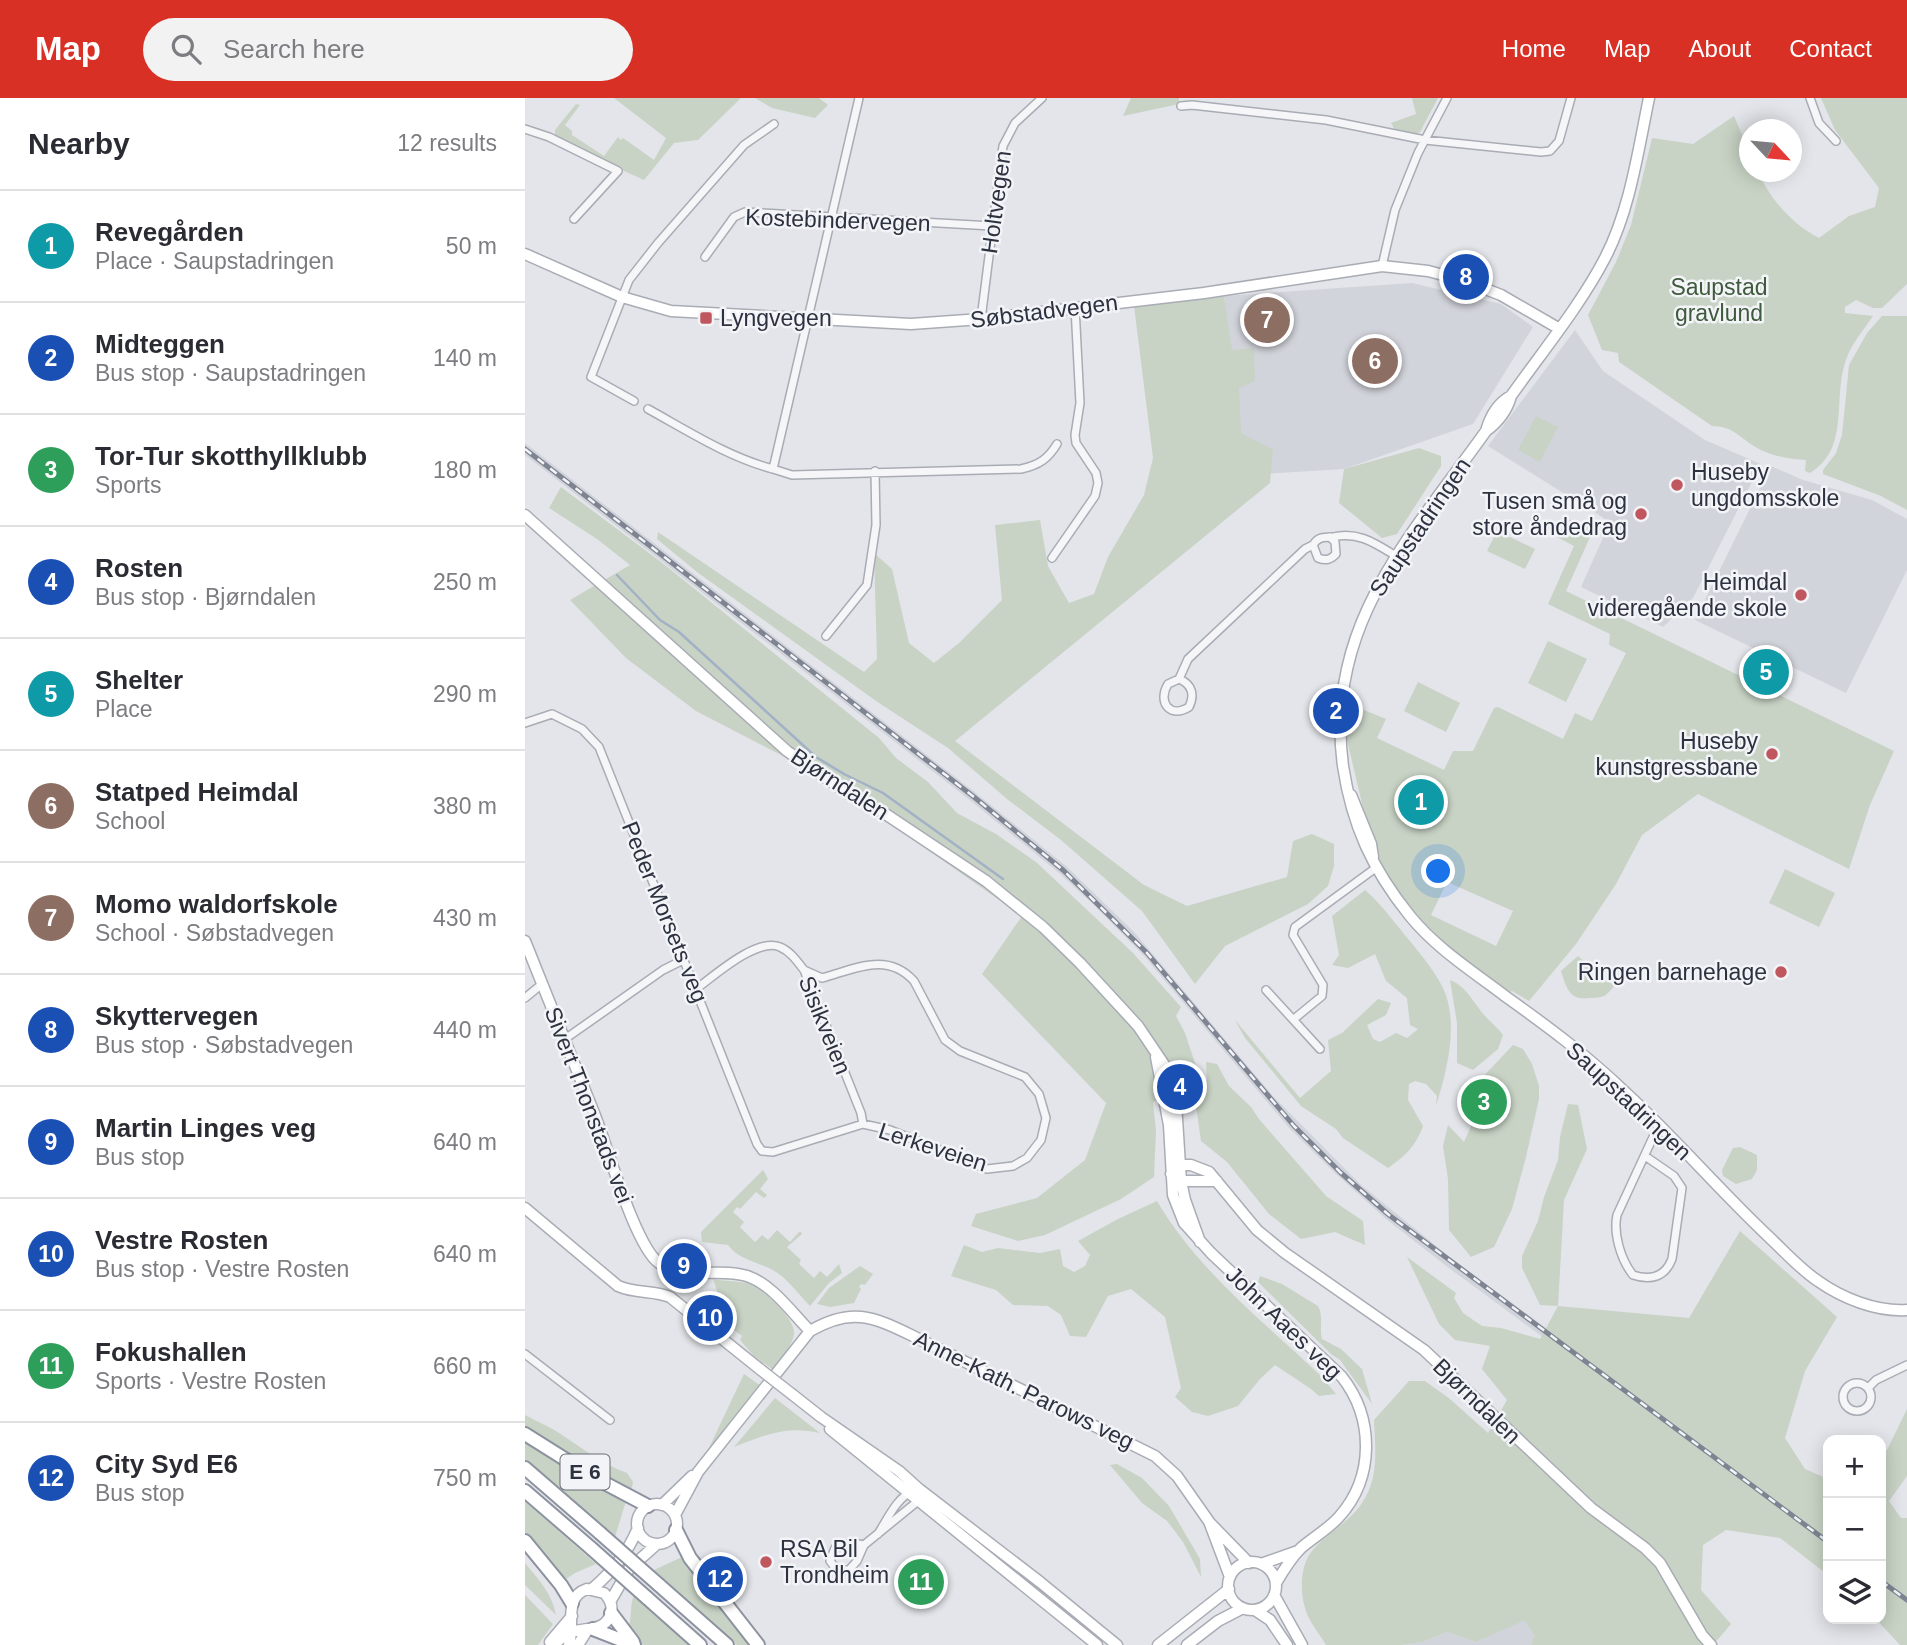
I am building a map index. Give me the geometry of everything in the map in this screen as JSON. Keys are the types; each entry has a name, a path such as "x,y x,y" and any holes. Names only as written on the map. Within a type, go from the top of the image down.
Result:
{"highway":[{"name":"E 6","path":"525,1434 604,1484 655,1506"},
{"name":"E 6","path":"525,1468 727,1645"},
{"name":"E 6","path":"525,1491 700,1645"},
{"path":"676,1530 690,1558 758,1645"},
{"path":"525,1541 561,1585 572,1609"},
{"path":"611,1607 634,1645"},
{"path":"591,1629 634,1645"}],"street":[{"path":"773,469 859,98"},
{"name":"Holtvegen","path":"981,319 1003,146 1015,123 1042,98"},
{"path":"1382,266 1395,210 1447,98"},
{"path":"1181,106 1313,118 1425,141 1550,151 1559,141 1571,98"},
{"name":"Saupstadringen","path":"1649,98 1617,231 1592,282 1511,397 1503,400 1489,421 1486,431 1396,556 1364,612 1347,666 1342,694 1341,738 1350,809 1365,849 1411,916 1441,949 1585,1056 1628,1094 1748,1217 1816,1280 1864,1304 1907,1310"},
{"path":"1810,98 1819,123 1836,141"},
{"path":"634,401 591,377 629,280 744,145 774,124"},
{"path":"525,129 549,137 618,171 574,219"},
{"name":"Kostebindervegen","path":"705,257 739,213 992,226"},
{"name":"Søbstadvegen","path":"525,254 622,297 671,311 911,324 981,319 1204,293 1382,266 1428,271 1462,280 1501,295 1558,328"},
{"path":"1052,558 1095,496 1098,483 1096,473 1076,443 1080,403 1075,307"},
{"path":"648,409 731,454 792,475 1021,469 1049,458 1058,444"},
{"path":"826,636 867,585 876,525 874,471"},
{"name":"Bjørndalen","path":"525,515 787,751 847,793 881,811 955,858 1043,927 1138,1026 1165,1066 1174,1091 1180,1165 1200,1167 1209,1172 1257,1230 1285,1253 1424,1350 1580,1499 1645,1548 1660,1563 1702,1635 1711,1645"},
{"path":"1179,679 1190,686 1193,695 1189,707 1179,711 1164,703 1163,695 1168,684 1179,679 1188,659 1305,549 1323,537 1354,535 1370,540 1396,556"},
{"path":"1313,545 1318,558 1331,559 1337,548 1330,537"},
{"name":"Peder Morsets veg","path":"525,723 552,714 582,729 599,747 757,1144 762,1151 768,1153"},
{"path":"1294,1019 1322,996 1323,985 1293,935 1295,927 1375,863"},
{"name":"Sivert Thonstads vei","path":"525,941 637,1230 650,1255 664,1267 686,1272 744,1274 755,1279 765,1285 810,1331"},
{"name":"Sisikveien","path":"695,989 748,951 769,945 784,949 804,970 863,1124"},
{"path":"565,1039 663,970 683,960"},
{"name":"Lerkeveien","path":"768,1153 863,1124 890,1130 987,1169 1013,1166 1027,1158 1041,1140 1046,1118 1039,1094 1025,1077 960,1051 945,1040 914,981 900,968 878,963 822,978 804,970"},
{"path":"525,998 542,984"},
{"path":"1266,990 1320,1049"},
{"name":"Bjørndalen","path":"1154,1050 1166,1102 1171,1174"},
{"path":"1644,1156 1674,1176 1682,1188 1672,1259 1661,1275 1653,1278 1633,1275 1626,1266 1615,1224 1617,1215 1644,1156 1654,1135 1661,1128"},
{"path":"1180,1165 1171,1174 1181,1181 1217,1181"},
{"name":"John Aaes veg","path":"1180,1165 1185,1200 1201,1242"},
{"name":"John Aaes veg","path":"1171,1174 1177,1209 1188,1229 1342,1377 1356,1398 1364,1420 1366,1462 1356,1493 1332,1525 1299,1550 1261,1564"},
{"path":"525,1208 618,1286 630,1291 670,1297 682,1305 821,1417 899,1471 1116,1644"},
{"name":"Anne-Kath. Parows veg","path":"675,1515 698,1472 810,1331 826,1322 847,1316 864,1316 882,1321 1155,1456 1177,1476 1210,1523 1249,1563"},
{"path":"525,1354 610,1420"},
{"path":"1869,1387 1876,1380 1907,1365"},
{"path":"1859,1383 1869,1387 1872,1395 1868,1406 1860,1411 1850,1409 1844,1404 1843,1394 1848,1385 1859,1383"},
{"path":"821,1417 830,1429 907,1493 1097,1645"},
{"name":"Anne-Kath. Parows veg","path":"655,1506 698,1472"},
{"path":"878,1534 907,1493 919,1489"},
{"path":"864,1545 851,1543 835,1548 830,1561 837,1570 849,1570 857,1561 864,1545 918,1502 919,1489"},
{"path":"655,1506 675,1515 676,1530 669,1540 657,1544 629,1569 603,1625 572,1632 550,1645 572,1609 578,1593 593,1588 607,1576 629,1547 638,1528 639,1516 655,1506"},
{"name":"Anne-Kath. Parows veg","path":"1210,1523 1230,1577"},
{"path":"638,1528 643,1538 657,1544"},
{"name":"John Aaes veg","path":"1276,1583 1299,1550"},
{"path":"1255,1610 1266,1605 1274,1595 1276,1583 1271,1572 1261,1564 1249,1563 1238,1566 1230,1577 1229,1589 1233,1601 1270,1620 1287,1645"},
{"path":"593,1588 604,1593 611,1607"},
{"path":"1158,1645 1229,1589"},
{"path":"1274,1595 1302,1645"},
{"path":"1187,1645 1218,1621 1243,1608"},
{"path":"572,1609 578,1624 591,1629"},
{"path":"569,1645 572,1609"},
{"path":"577,1645 591,1629"}],"shaded area":[{"path":"1412,283 1501,304 1533,327 1473,424 1344,469 1245,475 1224,296"},
{"path":"1575,330 1603,371 1705,440 1761,464 1693,598 1663,627 1581,587 1610,522 1488,446"},
{"path":"525,443 1066,866 1134,932 1273,1096 1360,1184 1451,1258 1823,1532 1823,1544 1386,1219 1290,1129 1144,956 1059,873 971,801 525,455"},
{"name":"Heimdal videregående skole","path":"1771,466 1803,480 1872,500 1907,519 1907,570 1846,693 1695,620"},
{"path":"1525,1619 1534,1636 1531,1645 1401,1645 1423,1642 1447,1632 1476,1642"}],"green space":[{"path":"614,98 741,98 698,140 674,143 644,180 555,135 555,130 576,104 580,105 565,125 572,131 572,135 604,156 618,137 621,140 623,138 654,160 666,138"},
{"path":"755,98 819,98 828,105 815,118 772,108"},
{"path":"1131,98 1179,98 1179,104 1123,116"},
{"path":"1412,98 1438,98 1420,132 1416,134 1395,130 1391,123 1416,114"},
{"name":"Saupstad gravlund","path":"1821,98 1907,98 1907,284 1882,308 1873,308 1856,300 1845,307 1845,313 1873,316 1847,356 1842,377 1838,423 1831,451 1810,473 1805,471 1806,460 1768,453 1731,430 1712,426 1619,362 1618,353 1602,350 1588,315 1616,262 1631,225 1652,138 1693,144 1734,116 1739,128 1739,182 1764,182 1783,210 1800,226 1819,238 1849,216 1875,207 1879,188 1835,130"},
{"path":"1224,296 1232,350 1254,348 1255,381 1239,388 1241,433 1273,449 1270,483 955,741 1144,885 1187,906 1287,877 1293,841 1312,834 1334,844 1334,866 1328,886 1308,904 1225,946 1195,984 1142,911 1061,840 1007,799 948,748 876,701 697,572 657,539 658,532 864,672 877,659 874,553 892,569 909,643 934,663 959,643 1002,600 995,525 1040,520 1048,566 1069,603 1094,594 1108,557 1144,495 1153,458 1134,306"},
{"path":"1882,316 1907,316 1907,510 1881,496 1823,474 1823,470 1836,453 1842,435 1849,365 1867,333"},
{"path":"1536,416 1558,427 1540,462 1518,450"},
{"path":"1419,448 1441,456 1441,466 1397,534 1382,538 1339,503 1344,469"},
{"path":"561,487 665,565 879,738 896,758 928,782 957,813 996,834 1036,862 1133,953 1181,1007 1176,1016 1185,1033 1199,1075 1188,1086 1153,1102 1156,1130 1154,1177 1121,1199 1045,1235 1018,1241 971,1226 976,1214 1037,1198 1085,1160 1106,1103 982,974 1022,916 878,815 783,756 696,711 626,658 570,600 630,565 597,539 549,508"},
{"path":"1567,519 1594,528 1566,591 1894,751 1870,805 1849,869 1698,794 1642,835 1616,884 1576,944 1529,1001 1512,991 1505,995 1413,919 1378,871 1347,740 1347,703 1386,719 1377,738 1444,770 1453,751 1473,751 1494,708 1498,707 1563,739 1575,713 1592,721 1626,653 1609,645 1610,634 1548,604 1574,546 1557,537","holes":["1447,882 1513,911 1496,946 1431,915"]},
{"path":"1497,531 1535,549 1525,569 1487,551"},
{"path":"1548,641 1587,659 1566,702 1528,683"},
{"path":"1418,682 1460,703 1446,732 1404,711"},
{"path":"1785,869 1835,893 1819,927 1769,903"},
{"path":"1365,890 1386,911 1434,972 1442,986 1450,1015 1450,1046 1436,1106 1437,1096 1426,1084 1415,1081 1409,1084 1408,1100 1423,1126 1409,1150 1388,1168 1301,1106 1245,1038 1235,1020 1300,1098 1331,1071 1328,1040 1342,1033 1378,999 1391,1003 1386,1015 1367,1025 1373,1039 1380,1042 1396,1033 1407,1038 1418,1029 1410,1025 1407,998 1386,981 1375,954 1348,968 1332,965 1339,955 1332,916"},
{"path":"1578,956 1590,967 1588,972 1615,985 1607,994 1578,998 1570,993 1561,971"},
{"path":"1450,980 1466,992 1503,1035 1498,1049 1473,1070 1457,1063 1457,1023"},
{"path":"1513,1045 1523,1049 1532,1064 1539,1086 1539,1099 1512,1209 1494,1247 1471,1257 1449,1230 1448,1179 1443,1146 1448,1125 1464,1142 1475,1117 1473,1111 1478,1082"},
{"path":"1206,1062 1217,1064 1229,1086 1251,1107 1326,1196 1363,1221 1365,1245 1335,1232 1301,1239 1269,1214 1227,1162 1201,1141 1195,1099 1207,1080"},
{"path":"1568,1104 1578,1105 1587,1149 1564,1200 1558,1306 1540,1305 1522,1268 1522,1256 1538,1221 1558,1160"},
{"path":"1740,1147 1757,1155 1757,1170 1752,1179 1736,1184 1723,1176 1722,1170 1733,1148"},
{"path":"763,1170 768,1179 760,1189 767,1195 764,1198 756,1192 740,1209 737,1207 733,1212 744,1222 740,1227 755,1242 762,1235 768,1240 777,1230 790,1242 800,1231 802,1234 787,1247 801,1260 799,1264 814,1278 820,1271 827,1277 839,1264 842,1273 829,1283 810,1306 773,1270 739,1255 728,1245 702,1242 701,1232"},
{"path":"1157,1201 1173,1226 1212,1273 1322,1377 1336,1394 1319,1396 1275,1365 1238,1406 1208,1416 1192,1412 1175,1397 1181,1388 1165,1317 1131,1289 1108,1296 1086,1337 1070,1336 1061,1315 1048,1306 1013,1305 996,1290 951,1276 964,1245 982,1252 998,1248 1040,1253 1060,1249 1063,1266 1074,1272 1085,1266 1090,1255 1078,1241"},
{"path":"1740,1231 1837,1317 1805,1371 1785,1438 1805,1469 1823,1477 1823,1571 1780,1538 1726,1530 1703,1545 1701,1590 1731,1624 1713,1645 1531,1645 1534,1636 1525,1620 1476,1642 1447,1632 1423,1642 1401,1645 1326,1645 1311,1623 1305,1608 1302,1594 1303,1571 1312,1551 1354,1513 1365,1498 1375,1460 1374,1420 1409,1381 1425,1381 1488,1433 1507,1400 1482,1369 1490,1346 1455,1340 1439,1324 1407,1257 1456,1293 1454,1298 1463,1313 1482,1326 1501,1328 1540,1339 1558,1306 1689,1318"},
{"path":"860,1266 873,1274 865,1285 861,1284 859,1287 861,1289 854,1303 830,1307 817,1304 829,1288"},
{"path":"1260,1276 1282,1284 1318,1306 1322,1339 1341,1349 1362,1369 1372,1404 1340,1360 1258,1282"},
{"path":"713,1279 752,1285 775,1303 788,1318 794,1332 792,1342 772,1369 754,1356 740,1340 742,1336 729,1326"},
{"path":"744,1374 761,1386 703,1458 707,1452"},
{"path":"775,1398 820,1433 786,1431 734,1447"},
{"path":"1907,1409 1907,1476 1889,1501 1901,1518 1907,1518 1907,1645 1900,1645 1881,1624 1886,1624 1887,1450"},
{"path":"525,1415 556,1431 603,1462 627,1473 633,1482 631,1493 525,1428"},
{"path":"525,1439 626,1501 615,1537 525,1460"},
{"path":"1117,1464 1142,1478 1169,1506 1200,1559 1201,1577 1183,1542 1167,1521 1142,1503 1110,1465"},
{"path":"525,1501 596,1564 563,1581 525,1532"},
{"path":"682,1557 753,1645 737,1645 654,1570"},
{"path":"525,1563 548,1593 556,1615 525,1585"},
{"path":"525,1595 553,1624 538,1645 525,1645"},
{"path":"634,1595 690,1645 643,1645 627,1630"}],"waterway":[{"path":"617,575 660,620 679,632 816,757 883,793 1003,879"}],"railway":[{"path":"525,449 974,797 1063,870 1147,953 1294,1126 1340,1172 1389,1215 1823,1538"},
{"path":"1886,1585 1907,1600"}],"place":[{"name":"Skyttervegen","path":"1466,277"},
{"name":"Lyngvegen","path":"706,318"},
{"name":"Momo waldorfskole","path":"1267,320"},
{"name":"Statped Heimdal","path":"1375,361"},
{"name":"Huseby ungdomsskole","path":"1677,485"},
{"name":"Tusen små og store åndedrag","path":"1641,514"},
{"name":"Heimdal videregående skole","path":"1801,595"},
{"name":"Shelter","path":"1766,672"},
{"name":"Midteggen","path":"1336,711"},
{"name":"Huseby kunstgressbane","path":"1772,754"},
{"name":"Revegården","path":"1421,802"},
{"name":"Ringen barnehage","path":"1781,972"},
{"name":"Rosten","path":"1180,1087"},
{"name":"Tor-Tur skotthyllklubb","path":"1484,1102"},
{"name":"Martin Linges veg","path":"684,1266"},
{"name":"Vestre Rosten","path":"710,1318"},
{"name":"RSA Bil Trondheim","path":"766,1562"},
{"name":"City Syd E6","path":"720,1579"},
{"name":"Fokushallen","path":"921,1582"}]}
